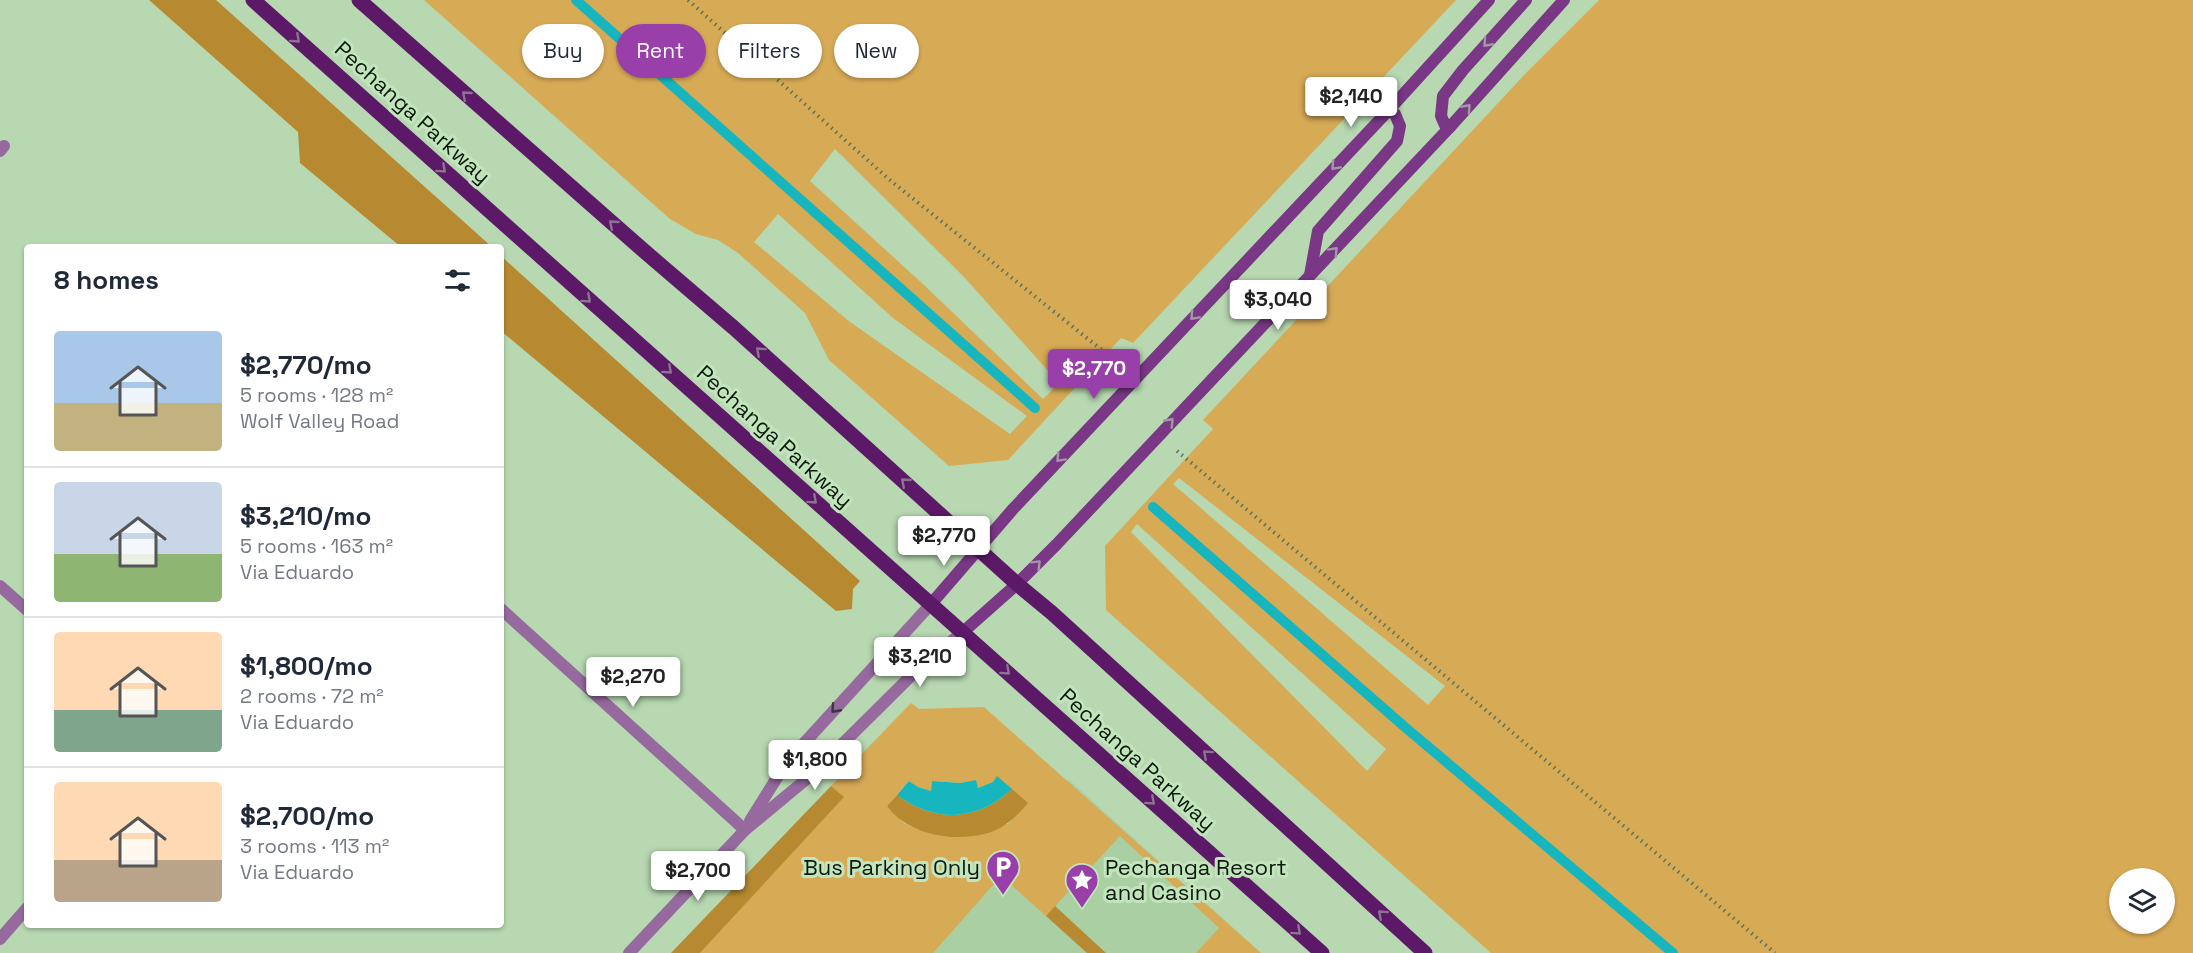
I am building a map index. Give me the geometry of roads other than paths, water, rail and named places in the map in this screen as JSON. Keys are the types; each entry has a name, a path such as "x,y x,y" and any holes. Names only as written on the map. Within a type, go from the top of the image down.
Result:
{"main road":[{"name":"Pechanga Parkway","path":"253,0 1322,953"},
{"path":"359,0 642,250 734,328 979,550 1052,613 1425,953"},
{"path":"931,604 1013,509 1388,111 1489,0"},
{"path":"1450,127 1445,125 1441,116 1443,96 1463,70 1526,0"},
{"path":"963,632 1017,584 1056,545 1450,127 1564,0"},
{"path":"1309,277 1318,231 1397,141 1400,126 1395,114 1388,111"}],"street":[{"path":"0,586 24,607"},
{"path":"744,830 786,764 931,604"},
{"path":"504,612 744,830"},
{"path":"630,953 744,830 809,777 922,665 963,632"},
{"path":"0,939 24,911"}],"water":[{"path":"997,776 1012,789 985,808 970,813 956,815 926,811 897,795 909,781 931,791 932,781 960,783 976,780 978,788 993,782"}],"waterway":[{"path":"576,0 1035,408"},
{"path":"1153,507 1406,728 1673,953"}],"place":[{"name":"Bus Parking Only","path":"1003,896"},
{"name":"Pechanga Resort and Casino","path":"1082,909"}]}
